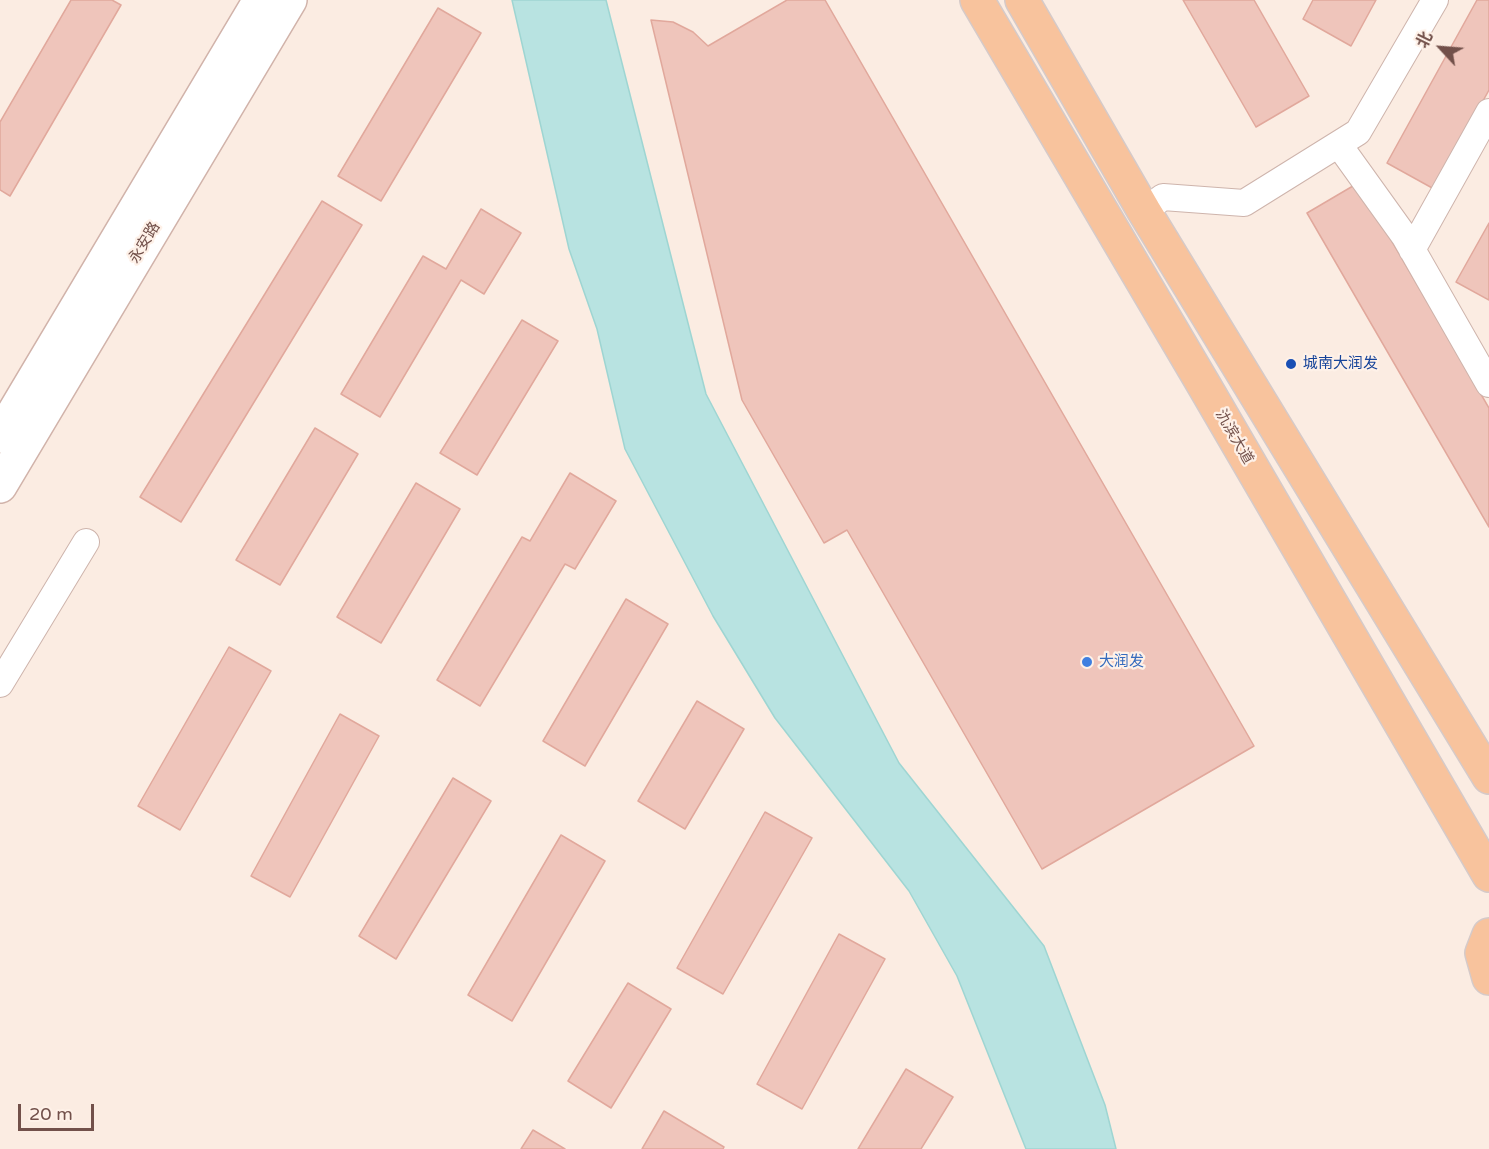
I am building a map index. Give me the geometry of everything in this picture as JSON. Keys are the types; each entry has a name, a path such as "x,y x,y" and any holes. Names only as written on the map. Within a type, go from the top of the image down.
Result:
{"main road":[{"name":"氿滨大道","path":"977,0 1489,875"},
{"path":"1022,0 1144,211 1489,777"},
{"path":"1489,935 1482,954 1489,978"}],"street":[{"name":"永安路","path":"0,436 260,0"},
{"name":"永安路","path":"0,486 290,0"},
{"path":"1144,211 1163,197 1244,204 1358,132 1435,0"},
{"path":"1412,250 1489,112"},
{"path":"1339,145 1412,250 1489,384"},
{"path":"0,684 86,542"}],"water":[{"path":"512,0 606,0 706,394 899,763 1044,946 1105,1105 1116,1149 1026,1149 957,976 909,891 775,718 713,616 625,449 597,329 569,249"}],"building":[{"path":"71,0 112,0 121,5 10,196 0,190 0,122"},
{"path":"787,0 825,0 1254,746 1042,869 847,530 824,543 742,400 651,20 673,22 693,32 708,46"},
{"path":"1183,0 1254,0 1309,96 1256,127"},
{"path":"1313,0 1376,0 1351,46 1303,19"},
{"path":"1477,0 1489,0 1489,90 1434,189 1387,163"},
{"path":"438,8 481,33 381,201 338,176"},
{"path":"1358,183 1489,408 1489,527 1307,213"},
{"path":"322,201 362,225 181,522 140,497"},
{"path":"481,209 521,233 484,294 461,280 380,417 341,394 423,256 446,269"},
{"path":"1489,223 1489,300 1456,282"},
{"path":"522,320 558,341 477,475 440,453"},
{"path":"315,428 358,454 280,585 236,560"},
{"path":"570,473 616,501 575,569 565,564 480,706 437,680 522,537 530,541"},
{"path":"416,483 460,509 381,643 337,617"},
{"path":"626,599 668,624 585,766 543,741"},
{"path":"229,647 271,671 180,830 138,806"},
{"path":"697,701 744,729 685,829 638,801"},
{"path":"340,714 379,736 290,897 251,876"},
{"path":"453,778 491,801 396,959 359,936"},
{"path":"765,812 812,838 723,994 677,968"},
{"path":"561,835 605,861 512,1021 468,995"},
{"path":"839,934 885,959 802,1109 757,1084"},
{"path":"628,983 671,1009 611,1108 568,1081"},
{"path":"906,1069 953,1097 921,1149 858,1149"},
{"path":"664,1111 724,1147 723,1149 642,1149"},
{"path":"533,1130 565,1149 521,1149"}],"place":[{"name":"城南大润发","path":"1291,364"},
{"name":"大润发","path":"1087,662"}]}
